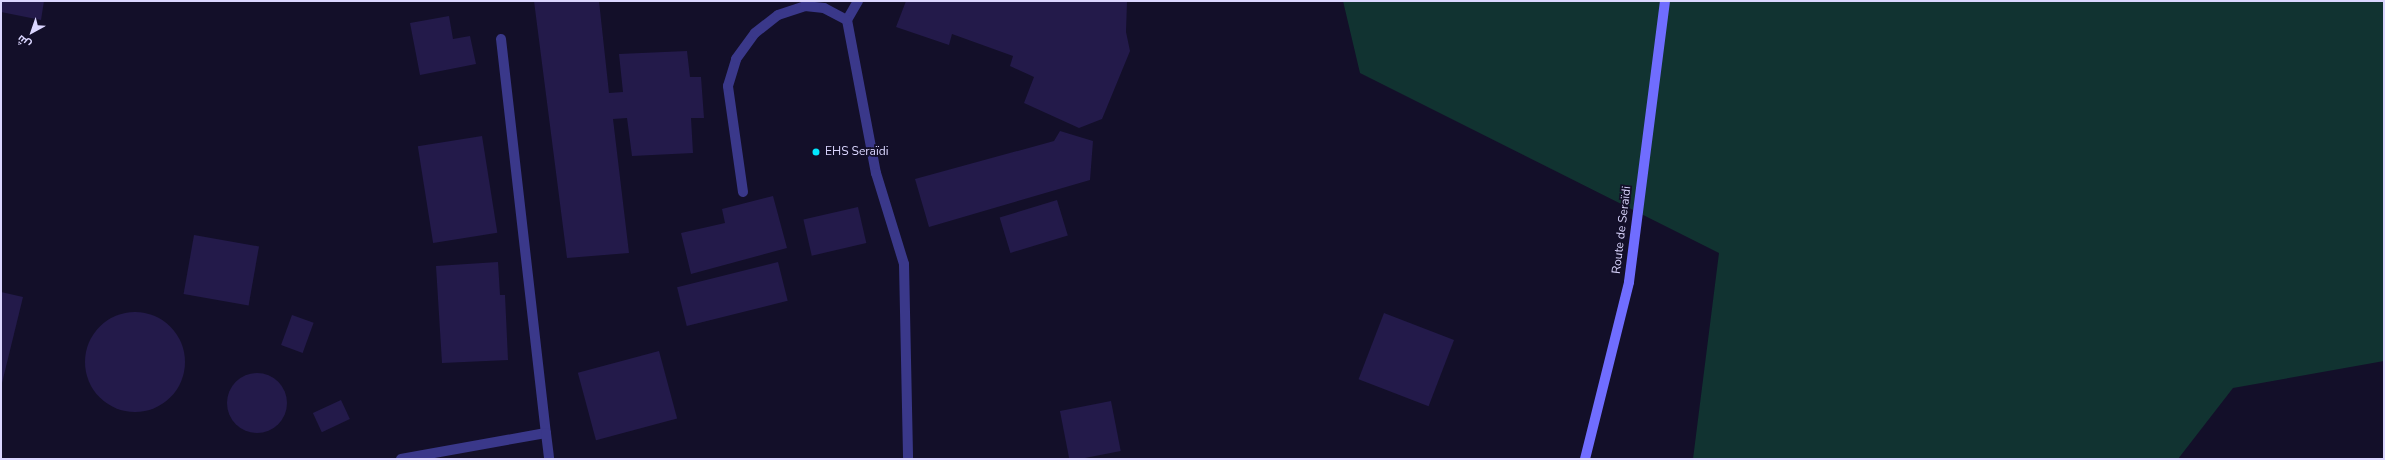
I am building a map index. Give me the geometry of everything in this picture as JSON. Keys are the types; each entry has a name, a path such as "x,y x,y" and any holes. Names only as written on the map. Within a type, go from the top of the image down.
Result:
{"main road":[{"name":"Route de Seraïdi","path":"1585,459 1629,282 1665,1"}],"street":[{"path":"858,1 847,20 876,173 904,264 908,459"},
{"path":"743,192 728,86 736,59 755,33 778,15 806,6 824,8 847,20"},
{"path":"501,39 550,459"},
{"path":"401,459 546,433"}],"green space":[{"path":"1343,1 2384,1 2384,361 2233,388 2178,459 1693,459 1719,253 1360,73"}],"building":[{"path":"1,1 44,1 41,20 1,12"},
{"path":"534,1 599,1 609,93 623,92 619,54 687,51 690,77 701,77 704,118 691,118 693,153 632,156 627,118 613,119 629,253 567,258"},
{"path":"906,1 1127,1 1126,32 1130,51 1102,119 1079,128 1024,103 1034,77 1010,66 1013,56 952,34 949,45 896,27"},
{"path":"449,16 453,39 470,36 476,64 420,75 410,23"},
{"path":"1060,131 1093,141 1090,180 929,227 915,179 1054,141"},
{"path":"482,136 497,233 433,243 418,146"},
{"path":"773,196 787,248 691,274 681,233 725,223 722,209"},
{"path":"1057,200 1068,235 1010,253 1000,218"},
{"path":"858,207 866,243 812,256 803,220"},
{"path":"194,235 259,246 249,306 184,294"},
{"path":"498,262 500,295 505,295 508,360 442,363 436,266"},
{"path":"778,262 788,301 687,326 677,287"},
{"path":"1,292 23,297 2,383 1,383"},
{"path":"135,312 154,316 170,327 181,343 185,362 181,381 170,397 154,408 135,412 116,408 100,397 89,381 85,362 89,343 100,327 116,316"},
{"path":"1384,313 1454,340 1429,406 1359,379"},
{"path":"292,315 314,323 303,353 281,345"},
{"path":"659,351 677,419 596,440 578,373"},
{"path":"251,373 263,373 279,381 285,391 287,403 285,415 279,425 263,433 251,433 235,425 227,409 227,397 235,381"},
{"path":"341,400 350,419 322,432 313,413"},
{"path":"1111,401 1121,451 1080,459 1069,459 1060,411"}],"place":[{"name":"EHS Seraïdi","path":"816,152"}]}
